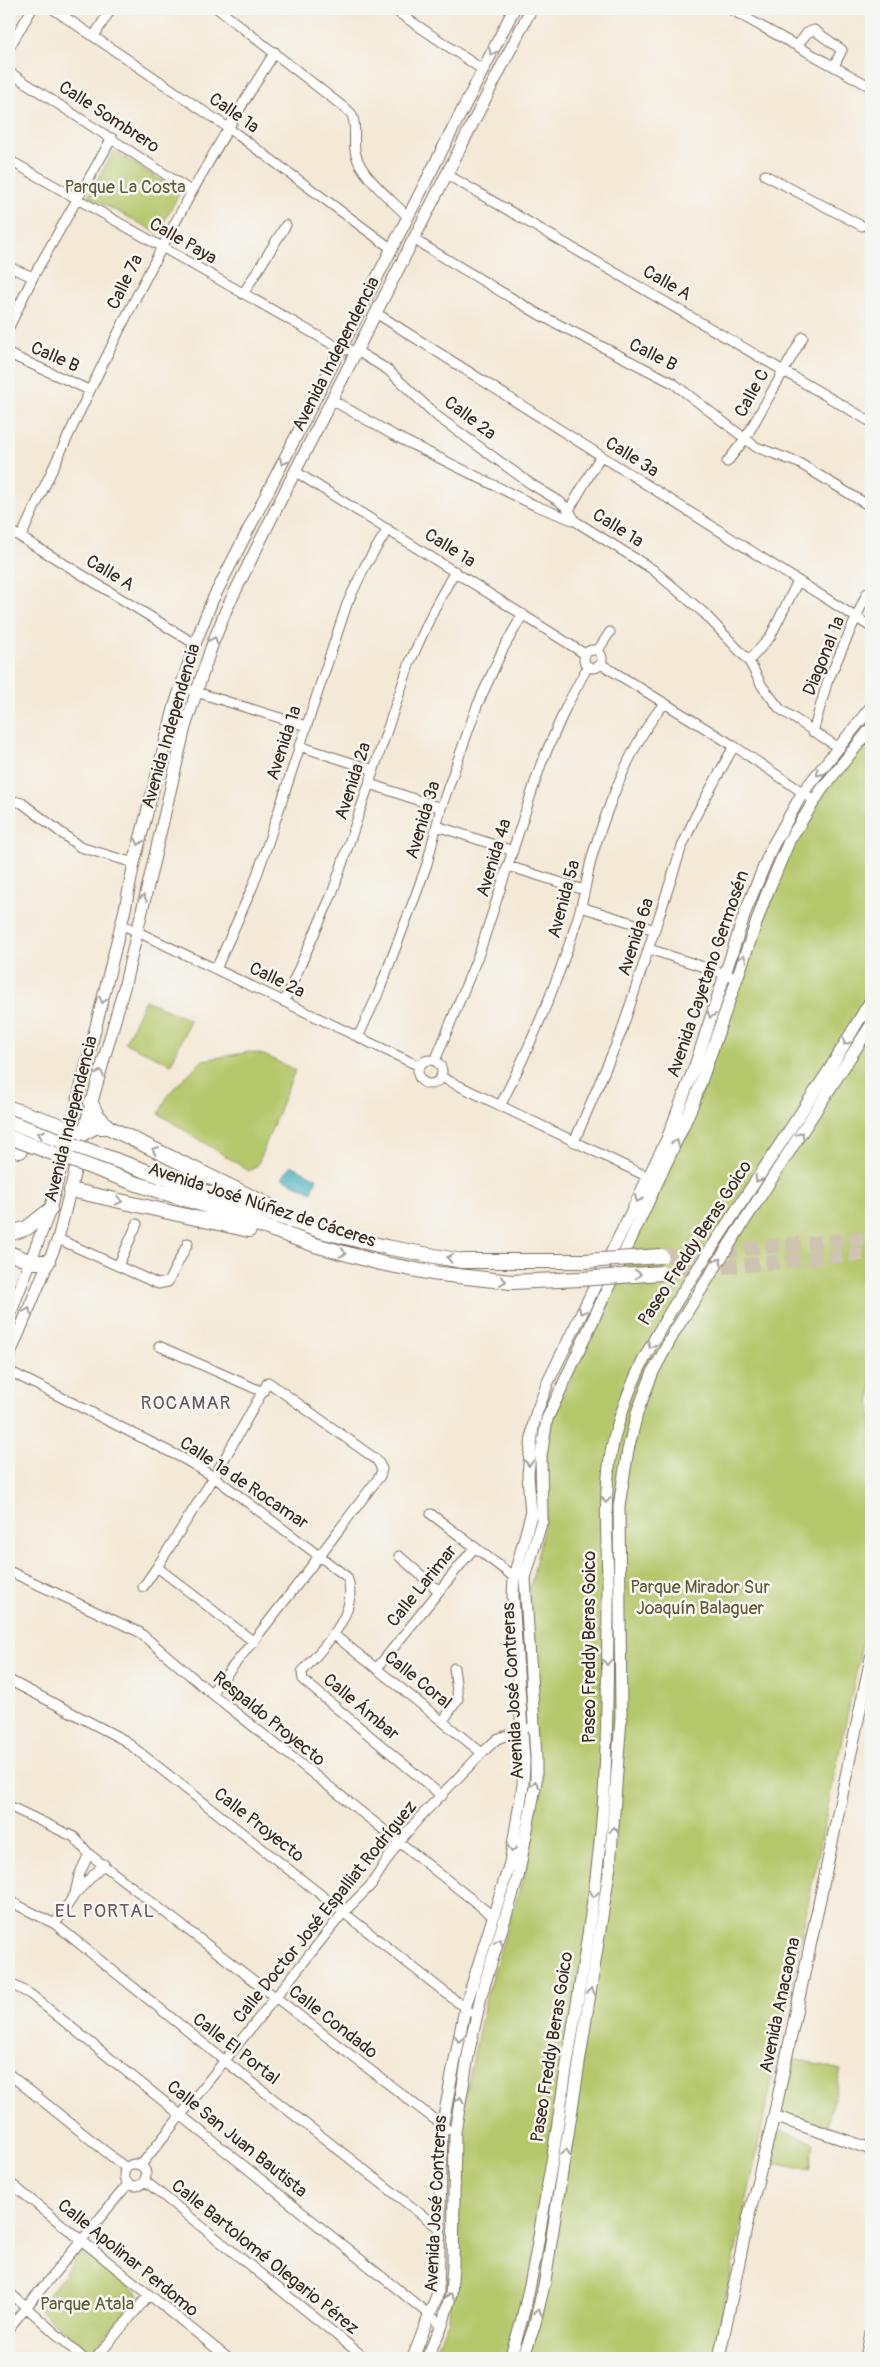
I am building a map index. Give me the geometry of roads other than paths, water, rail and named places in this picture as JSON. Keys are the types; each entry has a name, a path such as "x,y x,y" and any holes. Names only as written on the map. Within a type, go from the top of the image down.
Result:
{"main road":[{"name":"Avenida Independencia","path":"9,1356 58,1239 72,1190 76,1132 97,1023 134,863 180,687 195,644 212,601 514,9"},
{"name":"Avenida Independencia","path":"9,1317 50,1210 76,1132 91,1103 136,931 185,727 226,610 531,9"},
{"path":"462,112 475,118"},
{"path":"424,186 437,193"},
{"name":"Avenida Cayetano Germosén","path":"731,976 746,910 787,816 803,792 871,708"},
{"name":"Avenida Cayetano Germosén","path":"617,1266 653,1180 731,976 790,839 814,800 871,728"},
{"name":"Paseo Freddy Beras Goico","path":"510,2358 521,2328 530,2286 594,1895 604,1796 608,1713 606,1682 608,1633 606,1507 610,1458 624,1405 656,1335 829,1070 871,1000"},
{"path":"97,1023 112,1027"},
{"name":"Paseo Freddy Beras Goico","path":"523,2358 534,2327 545,2281 610,1866 616,1806 621,1718 619,1506 628,1450 638,1410 653,1372 675,1330 871,1025"},
{"path":"91,1103 96,1114 108,1127 325,1232"},
{"path":"9,1108 76,1132 95,1127 108,1127"},
{"name":"Avenida José Núñez de Cáceres","path":"9,1122 200,1197 315,1245 380,1263 432,1273 511,1282 661,1273"},
{"name":"Avenida José Núñez de Cáceres","path":"9,1137 137,1184 200,1197 386,1247 462,1260 586,1261 661,1256"},
{"path":"15,1150 137,1184"},
{"name":"Avenida Cayetano Germosén","path":"602,1267 653,1180"},
{"path":"72,1190 315,1245"},
{"path":"9,1234 27,1228 50,1210"},
{"path":"9,1253 31,1262 48,1262"},
{"name":"Avenida José Contreras","path":"427,2358 442,2325 451,2294 455,2132 476,2017 518,1877 536,1782 525,1578 542,1520 541,1456 543,1436 557,1393 617,1266"},
{"name":"Avenida José Contreras","path":"413,2358 438,2293 442,2127 465,2008 510,1863 523,1785 522,1728 514,1636 514,1577 530,1515 528,1474 536,1414 548,1382 602,1267"},
{"name":"Avenida Anacaona","path":"719,2358 748,2219 774,2116 868,1690 871,1658"},
{"path":"570,2043 583,2045"},
{"path":"774,2116 871,2149"}],"street":[{"path":"9,48 32,9"},
{"name":"Calle 1a","path":"53,9 227,127 392,249"},
{"path":"94,36 111,9"},
{"path":"218,9 275,52 351,114 354,119 358,162 373,181 408,217"},
{"path":"393,9 483,70"},
{"path":"735,10 871,87"},
{"path":"797,46 807,33 814,30 842,50 834,66"},
{"name":"Calle 7a","path":"21,537 89,390 161,246 227,127 275,52"},
{"name":"Calle Sombrero","path":"9,72 191,190"},
{"path":"9,327 33,277 112,138"},
{"name":"Calle Paya","path":"9,160 341,350"},
{"name":"Calle A","path":"446,174 871,422"},
{"path":"765,175 862,226"},
{"path":"243,294 286,225"},
{"name":"Calle B","path":"413,239 540,316 673,382 756,447 799,463 871,507"},
{"path":"9,268 33,277"},
{"name":"Calle 3a","path":"376,313 600,457 871,627"},
{"name":"Calle C","path":"727,462 745,439 802,337"},
{"name":"Calle 2a","path":"341,350 357,351 394,374 438,417 569,510 575,521"},
{"name":"Calle B","path":"9,354 89,390"},
{"name":"Calle 1a","path":"332,400 395,436 534,505 575,521 644,564 704,612 749,661 762,686 780,709 839,748"},
{"path":"569,510 600,457"},
{"name":"Calle 1ª","path":"296,472 585,654"},
{"name":"Avenida 1ª","path":"216,969 253,886 347,604 365,566 388,529"},
{"name":"Calle A","path":"9,530 195,644"},
{"name":"Avenida 2ª","path":"284,1002 332,894 410,662 430,616 455,571"},
{"path":"749,661 770,637 798,581"},
{"name":"Diagonal 1a","path":"813,732 827,683 867,593"},
{"name":"Avenida 3ª","path":"358,1037 404,929 427,864 442,808 477,706 503,649 523,614"},
{"path":"598,650 610,632"},
{"path":"598,650 592,649 585,654 584,660 588,666 596,667 601,664"},
{"path":"598,650 602,657 601,664"},
{"path":"601,664 734,746 814,800"},
{"name":"Avenida 4ª","path":"435,1061 469,980 541,764 567,705 588,666"},
{"path":"180,687 306,726"},
{"name":"Avenida 5ª","path":"500,1106 552,993 581,907 594,851 611,802 650,722 664,704"},
{"path":"299,746 374,770"},
{"name":"Avenida 6ª","path":"574,1142 618,1041 650,949 681,849 695,817 734,746"},
{"path":"370,784 442,808"},
{"path":"9,800 22,803 80,847 134,863"},
{"path":"437,826 512,851"},
{"path":"508,866 584,890"},
{"path":"581,907 656,930"},
{"name":"Calle 2ª","path":"121,924 419,1066"},
{"path":"650,949 731,976"},
{"path":"424,1061 435,1061 440,1065 441,1077 434,1083 424,1083 418,1076 419,1066 424,1061"},
{"path":"441,1077 653,1180"},
{"path":"118,1266 137,1224"},
{"path":"58,1239 164,1285 168,1282 188,1243"},
{"path":"158,1346 263,1392"},
{"name":"Calle 1a de Rocamar","path":"9,1371 184,1458 214,1477 347,1577 350,1588 345,1614 333,1634"},
{"path":"143,1587 214,1477 268,1382 377,1460 382,1469 380,1476 254,1642 211,1693"},
{"path":"431,1514 514,1577"},
{"name":"Calle Larimar","path":"377,1668 474,1548"},
{"path":"399,1556 439,1591"},
{"path":"157,1567 254,1642"},
{"name":"Respaldo Proyecto","path":"9,1571 139,1632 211,1693 398,1843 494,1917"},
{"name":"Calle Coral","path":"333,1634 482,1753"},
{"name":"Calle Ámbar","path":"333,1634 302,1672 303,1680 442,1796"},
{"path":"443,1721 458,1700 454,1668"},
{"path":"9,1691 11,1681"},
{"name":"Calle Proyecto","path":"11,1681 124,1740 476,2017"},
{"name":"Calle Doctor José Espalliat Rodríguez","path":"141,2165 343,1913 371,1885 398,1843 420,1817 497,1739 522,1728 534,1728"},
{"name":"Calle Condado","path":"9,1806 74,1837 84,1846 89,1854 442,2127 455,2132"},
{"path":"75,1894 79,1875 89,1854"},
{"path":"56,1924 75,1894 104,1864"},
{"name":"Calle El Portal","path":"9,1900 56,1924 225,2061 440,2229"},
{"name":"Calle San Juan Bautista","path":"9,1984 30,1994 442,2325"},
{"path":"9,2074 126,2168"},
{"path":"133,2164 141,2165 146,2172 145,2182 138,2186 128,2184 124,2176 126,2168 133,2164"},
{"name":"Calle Apolinar Perdomo","path":"9,2182 228,2358"},
{"name":"Calle Bartolomé Olegario Pérez","path":"145,2182 365,2358"},
{"path":"9,2328 128,2184"},
{"path":"9,2292 83,2358"},
{"path":"96,2358 149,2295"},
{"path":"865,2358 871,2328"}],"water":[{"path":"291,1165 317,1178 312,1192 282,1178"}],"tunnel":[{"path":"661,1256 871,1238"},
{"path":"661,1273 871,1253"}],"district":[{"name":"ROCAMAR","path":"186,1403"},
{"name":"EL PORTAL","path":"105,1911"}],"park label":[{"name":"Parque La Costa","path":"125,187"},
{"name":"Parque Mirador Sur Joaquín Balaguer","path":"700,1597"},
{"name":"Parque Atala","path":"87,2304"}]}
